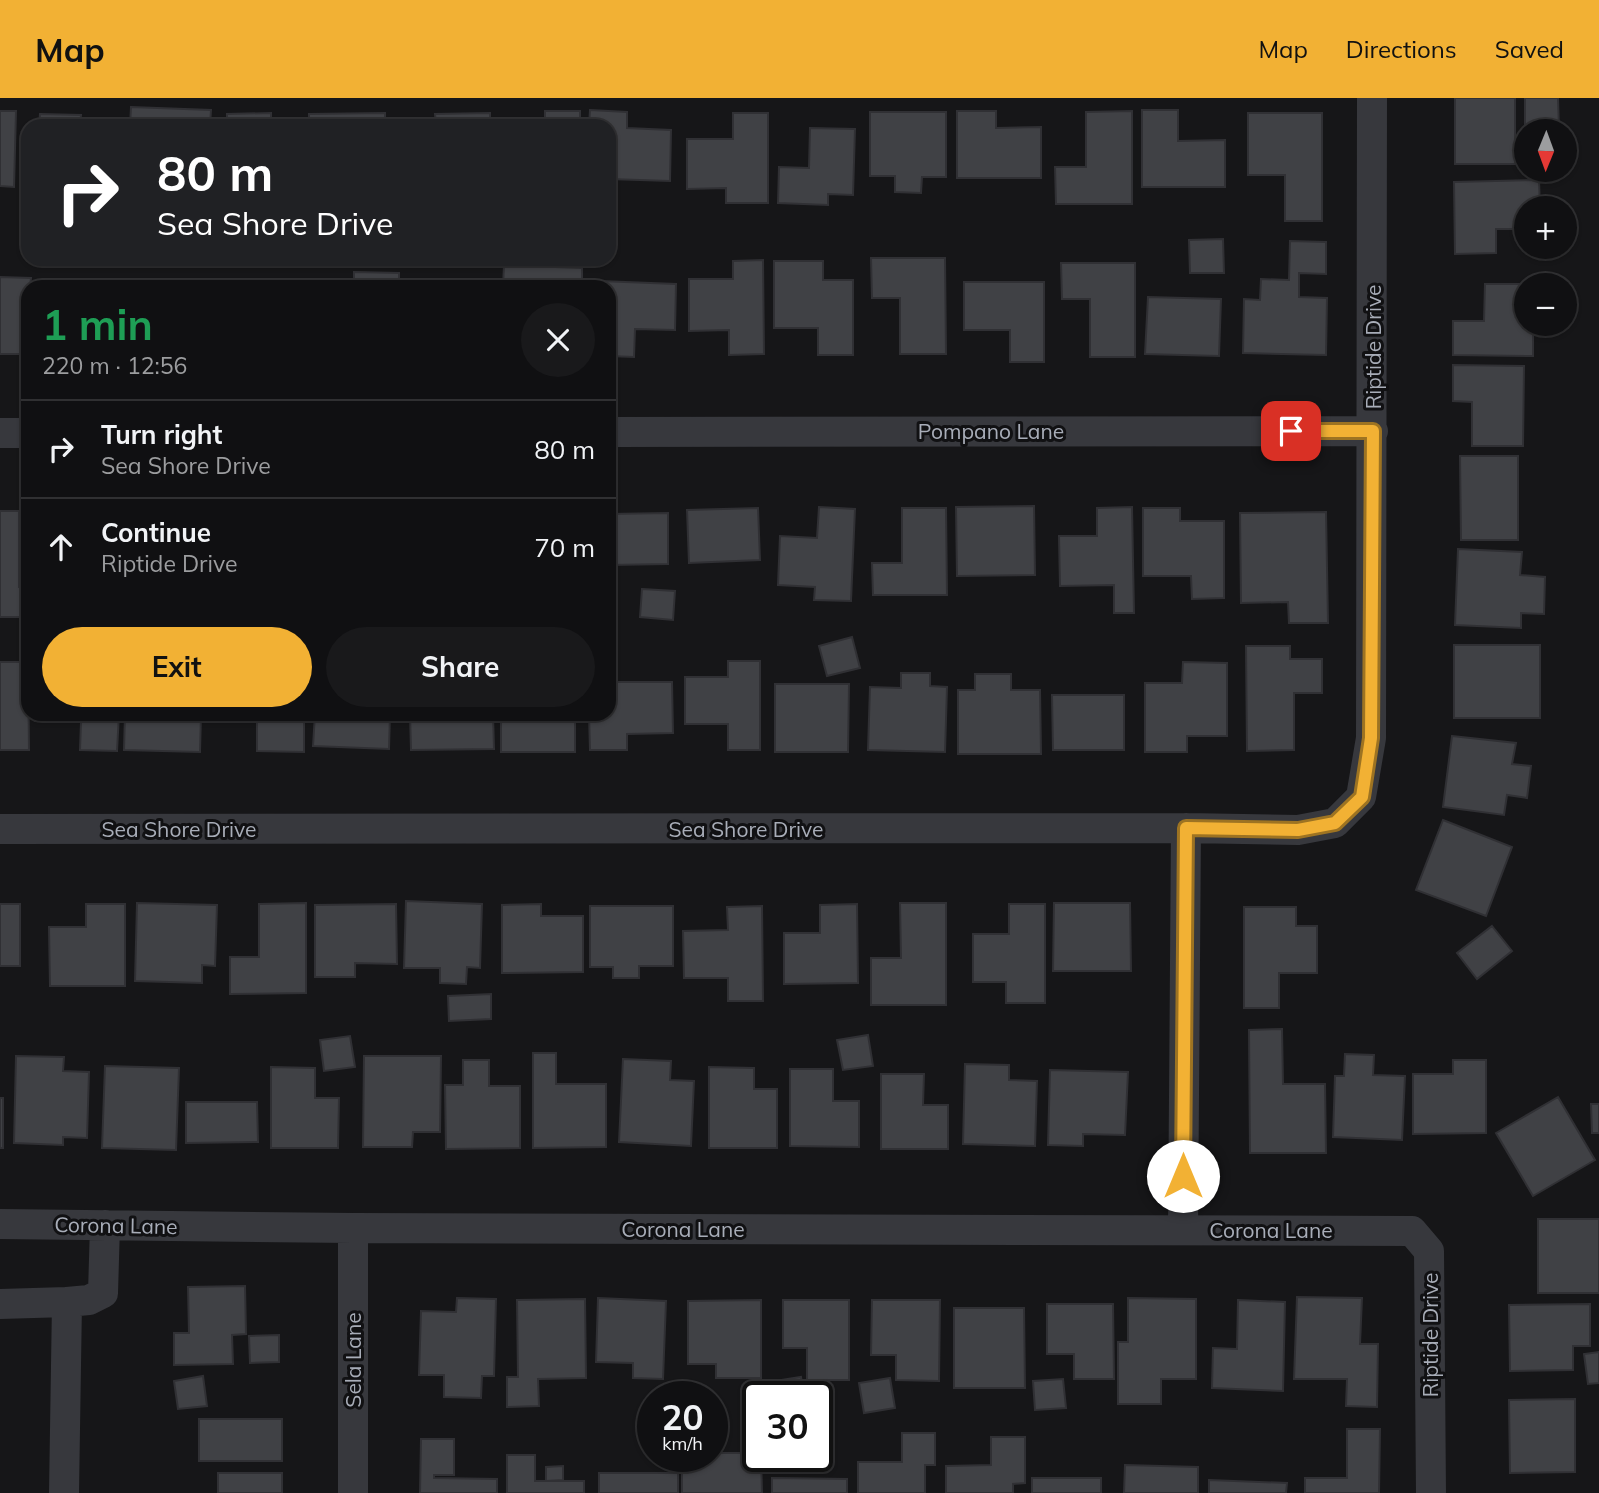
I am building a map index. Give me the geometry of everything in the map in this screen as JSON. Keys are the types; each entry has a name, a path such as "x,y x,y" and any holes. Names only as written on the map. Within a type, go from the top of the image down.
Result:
{"street":[{"name":"Riptide Drive","path":"1371,680 1372,98"},
{"name":"Pompano Lane","path":"616,432 1373,431"},
{"path":"0,433 21,433"},
{"name":"Sea Shore Drive","path":"0,829 1298,830 1335,823 1362,797 1371,738 1371,680"},
{"path":"1183,1230 1186,828"},
{"name":"Corona Lane","path":"0,1224 353,1228 1366,1231"},
{"path":"0,1304 89,1300 103,1293 105,1225"},
{"name":"Sela Lane","path":"353,1228 353,1493"},
{"name":"Riptide Drive","path":"1366,1231 1412,1231 1429,1251 1431,1493"},
{"path":"64,1493 66,1302"}],"building":[{"path":"1455,98 1515,98 1514,164 1455,164"},
{"path":"1525,98 1558,98 1559,119 1525,119"},
{"path":"131,107 211,110 210,119 130,119"},
{"path":"590,110 627,112 627,128 671,130 670,181 616,179 616,119 589,119"},
{"path":"1142,110 1178,110 1178,141 1225,140 1225,187 1142,187"},
{"path":"0,111 16,111 14,187 0,186"},
{"path":"545,111 580,111 580,119 545,119"},
{"path":"957,111 996,111 996,128 1041,127 1041,178 957,178"},
{"path":"1132,111 1132,204 1056,204 1055,167 1086,167 1086,112"},
{"path":"870,112 946,112 946,177 922,177 921,193 895,192 895,176 870,176"},
{"path":"271,113 271,119 227,119 227,114"},
{"path":"385,113 385,119 309,119 309,114"},
{"path":"490,113 490,119 435,119 435,114"},
{"path":"733,113 768,113 768,203 726,203 726,188 687,189 687,139 733,139"},
{"path":"1248,113 1322,113 1322,221 1285,221 1285,175 1248,175"},
{"path":"40,114 81,115 81,119 40,119"},
{"path":"810,128 855,129 853,195 828,194 828,205 778,203 779,167 809,168"},
{"path":"1454,182 1539,182 1540,196 1514,196 1514,229 1496,229 1496,253 1455,254"},
{"path":"1223,239 1224,273 1190,273 1189,240"},
{"path":"1290,241 1326,242 1326,274 1299,273 1299,297 1327,298 1326,355 1243,353 1244,299 1260,300 1261,279 1289,280"},
{"path":"871,258 945,258 946,354 900,354 900,298 872,298"},
{"path":"763,260 764,354 729,355 729,330 689,331 689,279 733,279 733,261"},
{"path":"774,261 823,261 823,280 853,280 853,355 818,355 818,328 774,328"},
{"path":"1061,263 1135,263 1135,357 1090,357 1090,299 1062,299"},
{"path":"504,266 582,268 582,280 503,280"},
{"path":"354,272 399,273 399,280 354,280"},
{"path":"0,277 31,278 21,280 21,354 0,354"},
{"path":"616,282 676,284 675,330 635,329 634,357 616,356"},
{"path":"964,282 1044,282 1044,362 1010,362 1010,330 964,330"},
{"path":"1485,284 1514,284 1514,336 1533,336 1533,356 1453,355 1453,321 1484,321"},
{"path":"1148,297 1221,299 1219,356 1145,354"},
{"path":"1453,365 1524,366 1523,446 1472,446 1472,402 1453,401"},
{"path":"1460,456 1518,456 1518,540 1461,540"},
{"path":"1034,506 1035,575 957,576 956,507"},
{"path":"819,507 855,509 851,601 814,600 815,587 778,585 780,536 817,538"},
{"path":"1132,507 1134,613 1114,613 1114,585 1060,586 1059,536 1097,536 1097,508"},
{"path":"758,508 760,560 689,563 687,510"},
{"path":"902,508 946,508 947,595 873,595 872,563 902,563"},
{"path":"1143,508 1180,508 1180,521 1224,521 1224,598 1192,599 1191,576 1143,576"},
{"path":"0,511 19,511 21,617 0,617"},
{"path":"1326,512 1328,623 1289,623 1288,602 1241,603 1240,513"},
{"path":"668,513 668,564 616,565 616,514"},
{"path":"1458,549 1522,552 1520,575 1545,577 1544,614 1521,613 1521,628 1455,625"},
{"path":"642,589 675,591 673,620 640,617"},
{"path":"852,637 860,668 827,676 819,646"},
{"path":"1454,645 1540,645 1540,718 1454,718"},
{"path":"1246,646 1290,646 1290,659 1322,659 1322,693 1294,693 1294,750 1247,751"},
{"path":"728,661 760,661 760,750 728,750 728,724 685,724 685,677 728,677"},
{"path":"0,662 21,662 21,721 29,721 29,750 0,750"},
{"path":"1183,662 1227,663 1227,736 1187,736 1187,752 1145,752 1145,683 1182,683"},
{"path":"901,673 930,673 930,686 947,687 945,752 868,750 870,687 901,688"},
{"path":"975,674 1011,674 1011,690 1040,690 1041,754 958,754 958,690 975,690"},
{"path":"616,682 672,682 673,733 627,734 627,750 590,750 589,721 616,721"},
{"path":"775,684 849,684 848,752 775,752"},
{"path":"1052,695 1124,695 1124,750 1053,750"},
{"path":"35,721 119,721 117,751 80,750 81,722"},
{"path":"125,721 201,721 200,752 124,750"},
{"path":"257,721 304,721 304,752 257,751"},
{"path":"315,721 390,721 389,749 313,746"},
{"path":"410,721 493,721 494,749 411,750"},
{"path":"501,721 575,721 575,752 501,752"},
{"path":"1452,736 1516,743 1512,764 1531,766 1527,798 1507,795 1504,815 1443,807"},
{"path":"1443,820 1512,847 1486,916 1416,890"},
{"path":"406,901 482,904 480,968 467,967 466,984 440,983 440,968 404,968"},
{"path":"137,903 217,905 215,966 202,965 202,983 135,981"},
{"path":"306,903 306,993 230,994 230,957 259,957 259,904"},
{"path":"900,903 946,903 946,1005 871,1005 871,958 901,958"},
{"path":"1054,903 1130,903 1131,971 1053,971"},
{"path":"0,904 20,904 20,966 0,966"},
{"path":"86,904 125,904 125,986 50,986 49,927 86,927"},
{"path":"396,904 397,964 355,963 355,977 315,977 315,905"},
{"path":"541,904 541,916 583,916 583,972 502,973 502,905"},
{"path":"857,904 858,983 784,984 784,933 820,933 820,905"},
{"path":"1009,904 1045,904 1045,1003 1006,1003 1006,982 973,982 973,934 1009,934"},
{"path":"590,906 673,906 673,966 639,966 639,978 613,978 613,967 590,967"},
{"path":"762,906 763,1001 728,1001 728,978 684,978 683,931 728,930 727,907"},
{"path":"1244,907 1296,907 1296,926 1317,926 1317,973 1279,973 1279,1008 1244,1008"},
{"path":"1492,926 1512,951 1477,979 1457,953"},
{"path":"491,994 491,1019 449,1021 448,996"},
{"path":"1282,1029 1283,1084 1325,1084 1326,1153 1250,1153 1249,1030"},
{"path":"868,1035 873,1066 843,1070 837,1040"},
{"path":"350,1036 355,1067 324,1071 320,1040"},
{"path":"533,1053 556,1053 556,1084 606,1084 606,1147 533,1148"},
{"path":"1345,1054 1374,1055 1373,1075 1405,1076 1402,1140 1333,1137 1335,1076 1344,1076"},
{"path":"16,1056 64,1057 63,1071 89,1072 87,1138 63,1137 63,1145 14,1143"},
{"path":"364,1056 441,1056 440,1132 413,1132 412,1147 363,1147"},
{"path":"623,1059 671,1061 670,1080 694,1081 691,1146 619,1142"},
{"path":"463,1060 489,1060 489,1086 520,1086 520,1148 446,1149 445,1085 463,1085"},
{"path":"1453,1060 1486,1060 1486,1133 1413,1134 1413,1074 1453,1074"},
{"path":"965,1064 1009,1065 1009,1080 1037,1081 1035,1146 963,1144"},
{"path":"105,1066 179,1068 176,1150 102,1148"},
{"path":"271,1067 315,1068 315,1098 339,1098 338,1148 271,1148"},
{"path":"709,1067 754,1068 754,1089 777,1089 777,1148 709,1148"},
{"path":"790,1069 833,1069 833,1101 859,1101 859,1147 790,1146"},
{"path":"1050,1070 1128,1072 1125,1135 1083,1134 1083,1146 1048,1145"},
{"path":"881,1074 924,1074 923,1105 948,1105 948,1149 881,1149"},
{"path":"1558,1097 1595,1160 1533,1196 1496,1133"},
{"path":"0,1098 3,1098 3,1148 0,1148"},
{"path":"186,1102 257,1102 258,1142 186,1143"},
{"path":"1591,1104 1599,1104 1599,1133 1592,1133"},
{"path":"1538,1219 1599,1219 1599,1293 1538,1293"},
{"path":"245,1286 246,1334 232,1335 233,1364 174,1365 174,1333 189,1333 188,1287"},
{"path":"1297,1297 1362,1298 1360,1344 1378,1344 1377,1407 1346,1406 1347,1379 1294,1379"},
{"path":"457,1298 496,1299 494,1376 482,1376 481,1398 444,1397 444,1375 419,1375 421,1311 456,1312"},
{"path":"598,1298 666,1301 663,1379 633,1378 633,1363 596,1362"},
{"path":"1128,1298 1196,1299 1196,1379 1161,1379 1161,1404 1118,1404 1118,1342 1128,1342"},
{"path":"585,1299 586,1378 538,1379 539,1406 507,1407 507,1377 518,1377 517,1300"},
{"path":"761,1300 761,1378 716,1378 716,1364 688,1364 688,1301"},
{"path":"783,1300 849,1300 849,1380 807,1380 807,1348 783,1348"},
{"path":"872,1300 940,1300 939,1381 896,1380 896,1355 871,1355"},
{"path":"1238,1300 1285,1302 1283,1391 1212,1388 1213,1348 1237,1349"},
{"path":"1047,1304 1113,1304 1114,1379 1074,1379 1074,1354 1047,1354"},
{"path":"1590,1304 1590,1346 1573,1346 1573,1370 1510,1371 1509,1305"},
{"path":"954,1308 1024,1308 1025,1388 954,1388"},
{"path":"279,1335 279,1362 250,1363 249,1336"},
{"path":"1599,1352 1599,1383 1588,1384 1584,1354"},
{"path":"203,1376 207,1406 178,1409 174,1381"},
{"path":"801,1377 802,1381 775,1381"},
{"path":"890,1378 895,1408 864,1413 859,1383"},
{"path":"1063,1379 1066,1408 1035,1410 1033,1381"},
{"path":"1575,1399 1575,1472 1510,1473 1509,1400"},
{"path":"199,1419 282,1419 282,1461 199,1461"},
{"path":"1347,1429 1380,1429 1379,1493 1305,1493 1305,1478 1347,1478"},
{"path":"902,1433 935,1433 935,1465 925,1465 925,1493 858,1493 858,1462 902,1462"},
{"path":"991,1437 1025,1437 1025,1483 1013,1484 1013,1493 946,1493 946,1466 991,1465"},
{"path":"421,1439 454,1439 454,1475 434,1475 434,1478 497,1479 497,1493 420,1493"},
{"path":"728,1453 742,1453 742,1472 761,1472 762,1493 682,1493 682,1472 728,1472"},
{"path":"507,1455 535,1455 535,1481 584,1481 584,1493 507,1493"},
{"path":"1125,1465 1198,1467 1198,1493 1124,1493"},
{"path":"563,1466 563,1480 546,1481 546,1467"},
{"path":"218,1473 282,1473 282,1493 218,1493"},
{"path":"599,1473 678,1473 678,1493 599,1493"},
{"path":"772,1478 847,1479 847,1493 772,1493"},
{"path":"1032,1478 1101,1478 1101,1493 1032,1493"},
{"path":"1209,1480 1287,1483 1286,1493 1209,1493"}],"route":[{"path":"1183,1176 1186,828 1298,830 1335,823 1362,797 1371,738 1373,431 1291,431"}]}
